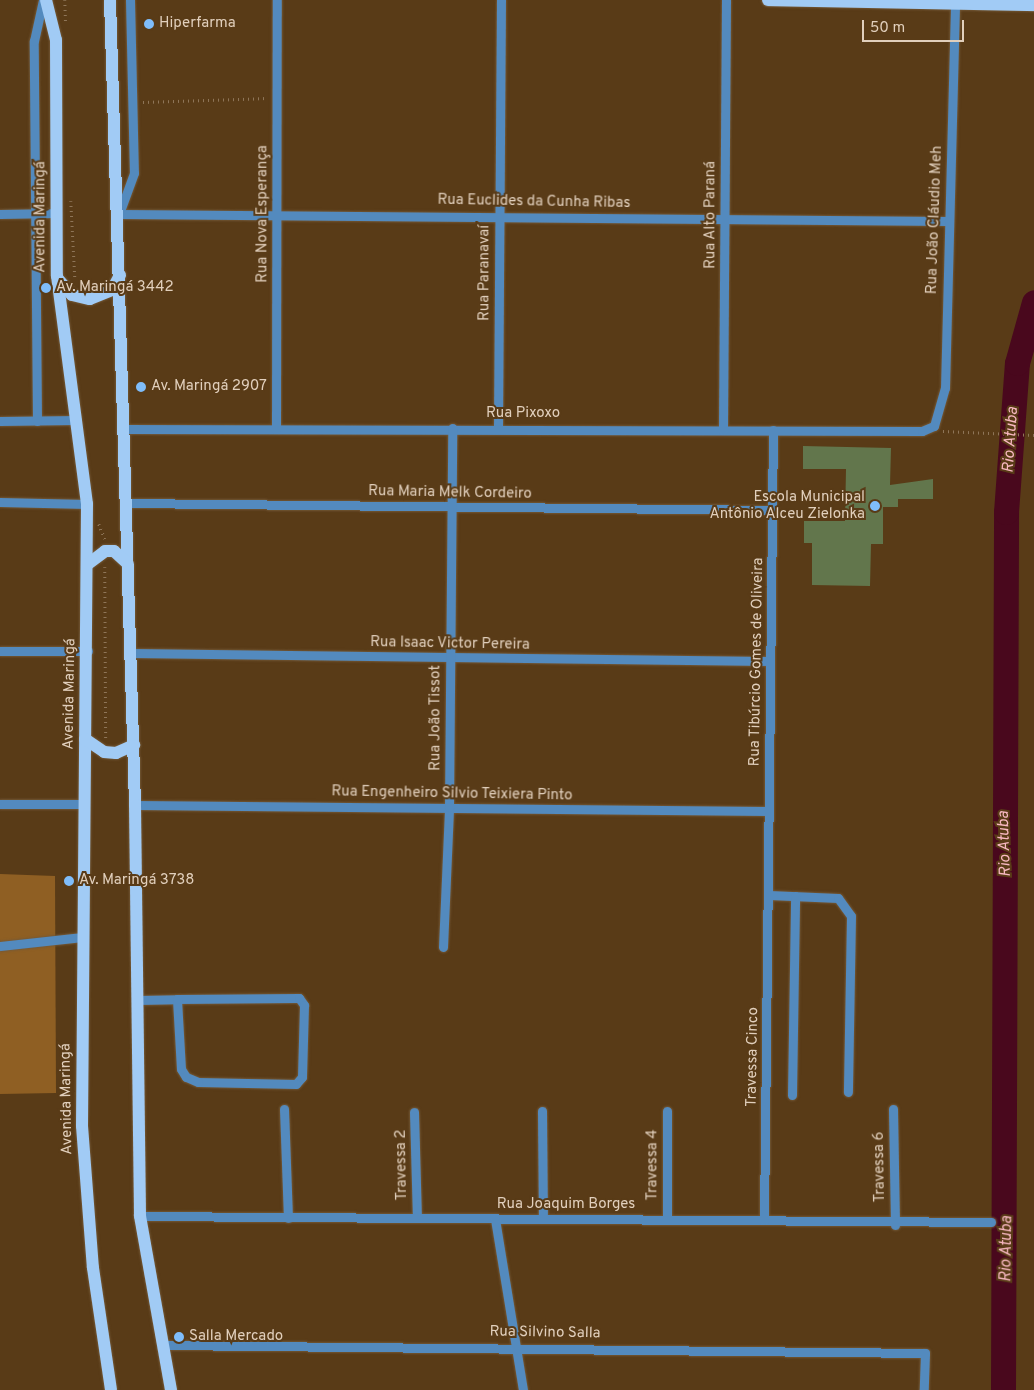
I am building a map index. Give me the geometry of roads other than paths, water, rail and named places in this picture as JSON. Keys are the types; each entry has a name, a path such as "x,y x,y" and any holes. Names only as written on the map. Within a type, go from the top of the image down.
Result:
{"main road":[{"name":"Avenida Maringá","path":"44,0 56,40 57,276 87,504 88,651 83,804 86,1195 111,1390"},
{"path":"110,0 121,268 136,805 140,1216 171,1390"},
{"path":"768,0 1034,4"},
{"path":"57,276 72,295 90,300 112,290 121,268"},
{"path":"88,564 105,550 128,564"},
{"path":"85,739 104,752 116,753 134,744"}],"street":[{"name":"Avenida Maringá","path":"37,421 34,40 44,0"},
{"path":"119,214 134,173 130,0"},
{"name":"Rua Nova Esperança","path":"276,429 277,0"},
{"name":"Rua Paranavaí","path":"498,427 501,0"},
{"name":"Rua Alto Paraná","path":"723,430 726,0"},
{"name":"Rua João Cláudio Meh","path":"922,431 934,426 940,414 945,388 955,2"},
{"path":"0,214 57,213"},
{"name":"Rua Euclides da Cunha Ribas","path":"119,214 278,213 948,221"},
{"path":"0,421 77,420"},
{"name":"Rua Pixoxo","path":"124,429 498,427 922,431"},
{"name":"Rua João Tissot","path":"443,947 449,807 453,507 452,428"},
{"name":"Rua Tibúrcio Gomes de Oliveira","path":"769,895 769,661 774,510 773,430"},
{"path":"0,502 87,504"},
{"name":"Rua Maria Melk Cordeiro","path":"127,503 774,510"},
{"path":"0,651 88,651"},
{"name":"Rua Isaac Victor Pereira","path":"131,653 769,661"},
{"path":"0,804 83,804"},
{"name":"Rua Engenheiro Silvio Teixiera Pinto","path":"136,805 768,811"},
{"path":"769,895 838,898 851,916 848,1092"},
{"name":"Travessa Cinco","path":"764,1220 769,895"},
{"path":"792,1095 795,896"},
{"path":"0,946 83,937"},
{"path":"138,1000 177,999 299,998 304,1005 302,1076 296,1084 198,1082 186,1077 181,1069 177,999"},
{"path":"284,1109 288,1218"},
{"name":"Travessa 6","path":"893,1109 895,1225"},
{"path":"542,1111 543,1219"},
{"name":"Travessa 4","path":"667,1111 667,1220"},
{"name":"Travessa 2","path":"414,1112 417,1218"},
{"name":"Rua Joaquim Borges","path":"140,1216 764,1220 895,1225 991,1222"},
{"path":"495,1219 514,1346 523,1390"},
{"name":"Rua Silvino Salla","path":"163,1345 514,1346 926,1353 924,1390"}],"waterway":[{"name":"Rio Atuba","path":"1003,1390 1006,512 1017,363 1034,302"}],"place":[{"name":"Hiperfarma","path":"149,24"},
{"name":"Av. Maringá 3442","path":"46,288"},
{"name":"Av. Maringá 2907","path":"141,387"},
{"name":"Escola Municipal Antônio Alceu Zielonka","path":"875,506"},
{"name":"Av. Maringá 3738","path":"69,881"},
{"name":"Salla Mercado","path":"179,1337"}]}
